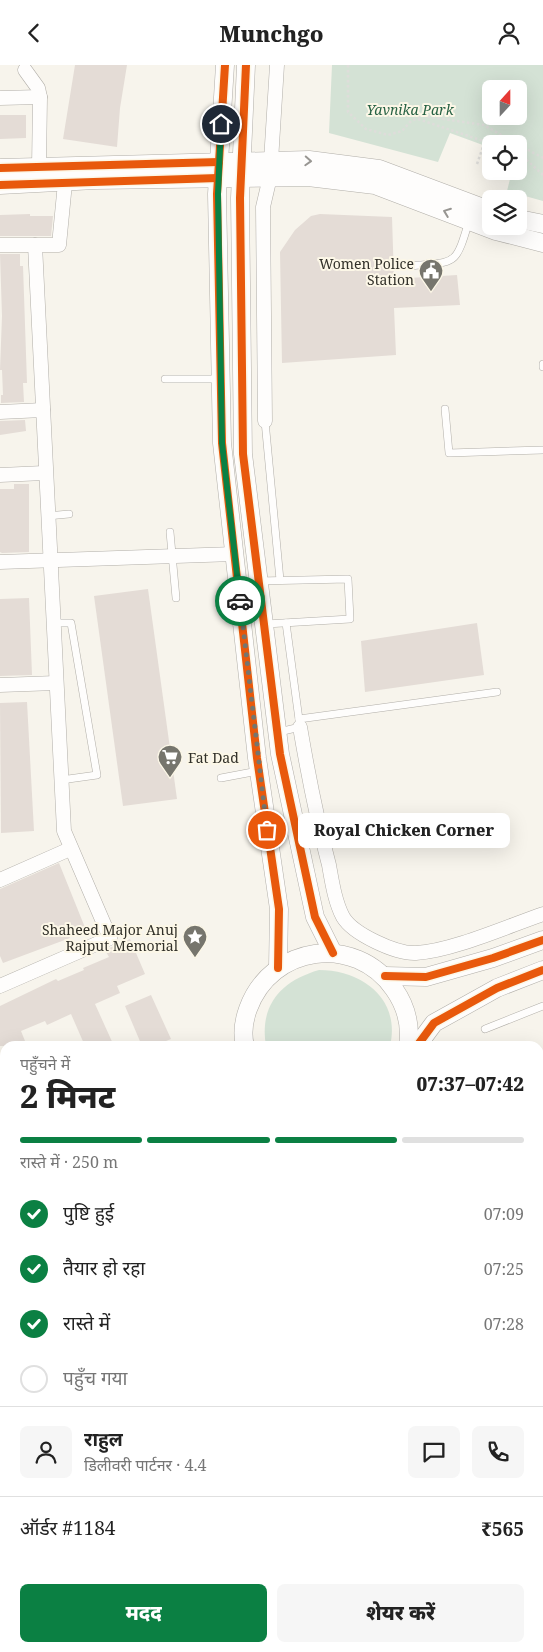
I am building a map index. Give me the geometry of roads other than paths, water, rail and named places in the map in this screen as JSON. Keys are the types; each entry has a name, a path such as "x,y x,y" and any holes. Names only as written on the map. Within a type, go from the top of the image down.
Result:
{"street":[{"path":"223,65 219,170 222,443 259,771 279,909 278,968"},
{"path":"246,65 242,170 243,454 280,754 315,917 333,953"},
{"path":"265,421 263,207 270,169 277,65"},
{"path":"25,68 38,88 40,97 39,167"},
{"path":"20,97 25,68"},
{"path":"0,98 40,97"},
{"path":"0,168 242,170 270,169 309,160 379,169 482,208"},
{"path":"270,169 308,177 375,185 496,231 543,243"},
{"path":"0,185 65,183 219,170"},
{"path":"0,245 58,245 65,183"},
{"path":"527,221 543,225"},
{"path":"0,986 110,938 70,849 64,831 44,473 44,411 38,350 34,245"},
{"path":"0,412 44,411"},
{"path":"0,475 44,473"},
{"path":"0,562 234,554"},
{"path":"0,685 56,683"},
{"path":"300,723 310,786 335,891 342,915 349,925 361,934 402,951 415,953 444,948 543,913"},
{"path":"0,879 70,849"},
{"path":"385,976 426,977 493,958 543,940"},
{"path":"243,1041 246,1015 252,999 262,982 278,968 304,955 333,953 364,961 385,976 403,1002 410,1033 409,1041"},
{"path":"421,1041 434,1023 497,988 543,970"}],"lane":[{"path":"410,266 450,262 456,258 469,220"},
{"path":"165,379 221,379"},
{"path":"445,409 449,453 543,450"},
{"path":"265,421 280,580"},
{"path":"47,516 69,514"},
{"path":"170,532 170,556 176,598"},
{"path":"259,581 348,579 350,619 264,624"},
{"path":"53,623 71,623 97,775 61,781"},
{"path":"286,623 300,723"},
{"path":"277,732 300,723 497,692"},
{"path":"221,778 259,771"},
{"path":"485,1029 543,1006"}],"place":[{"name":"Women Police Station","path":"431,292"},
{"name":"Fat Dad","path":"170,778"},
{"name":"Royal Chicken Corner","path":"267,830"},
{"name":"Shaheed Major Anuj Rajput Memorial","path":"195,958"}],"park label":[{"name":"Yavnika Park","path":"410,109"}]}
